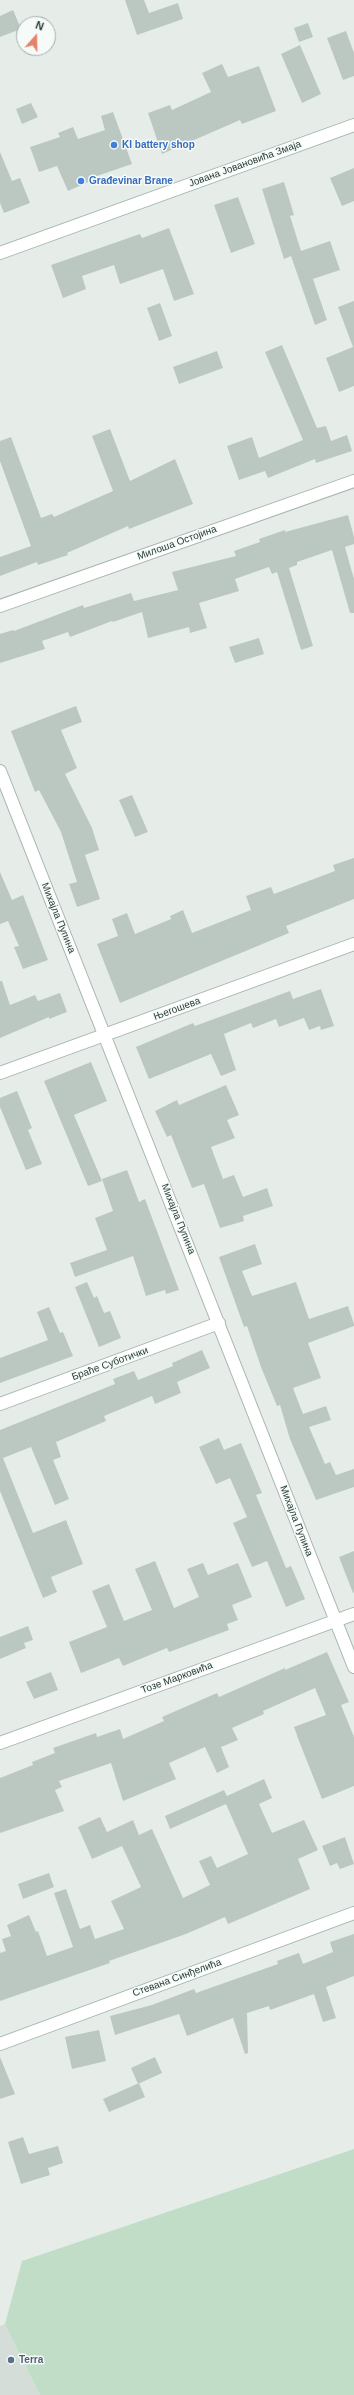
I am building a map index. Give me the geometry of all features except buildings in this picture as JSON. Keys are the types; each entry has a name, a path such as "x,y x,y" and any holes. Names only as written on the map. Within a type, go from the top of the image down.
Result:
{"street":[{"name":"Јована Јовановића Змаја","path":"0,253 354,125"},
{"name":"Милоша Остојина","path":"0,606 354,481"},
{"name":"Михајла Пупина","path":"0,771 219,1323 334,1621 354,1667"},
{"name":"Његошева","path":"0,1073 354,944"},
{"name":"Браће Суботички","path":"0,1404 219,1323"},
{"name":"Тозе Марковића","path":"0,1743 354,1614"},
{"name":"Стевана Синђелића","path":"0,2044 354,1913"}],"shaded area":[{"name":"Terra","path":"5,2324 40,2395 0,2395 0,2326"}],"green space":[{"path":"354,2149 354,2395 40,2395 5,2324 22,2261"}],"place":[{"name":"KI battery shop","path":"114,145"},
{"name":"Građevinar Brane","path":"81,181"},
{"name":"Terra","path":"11,2360"}]}
